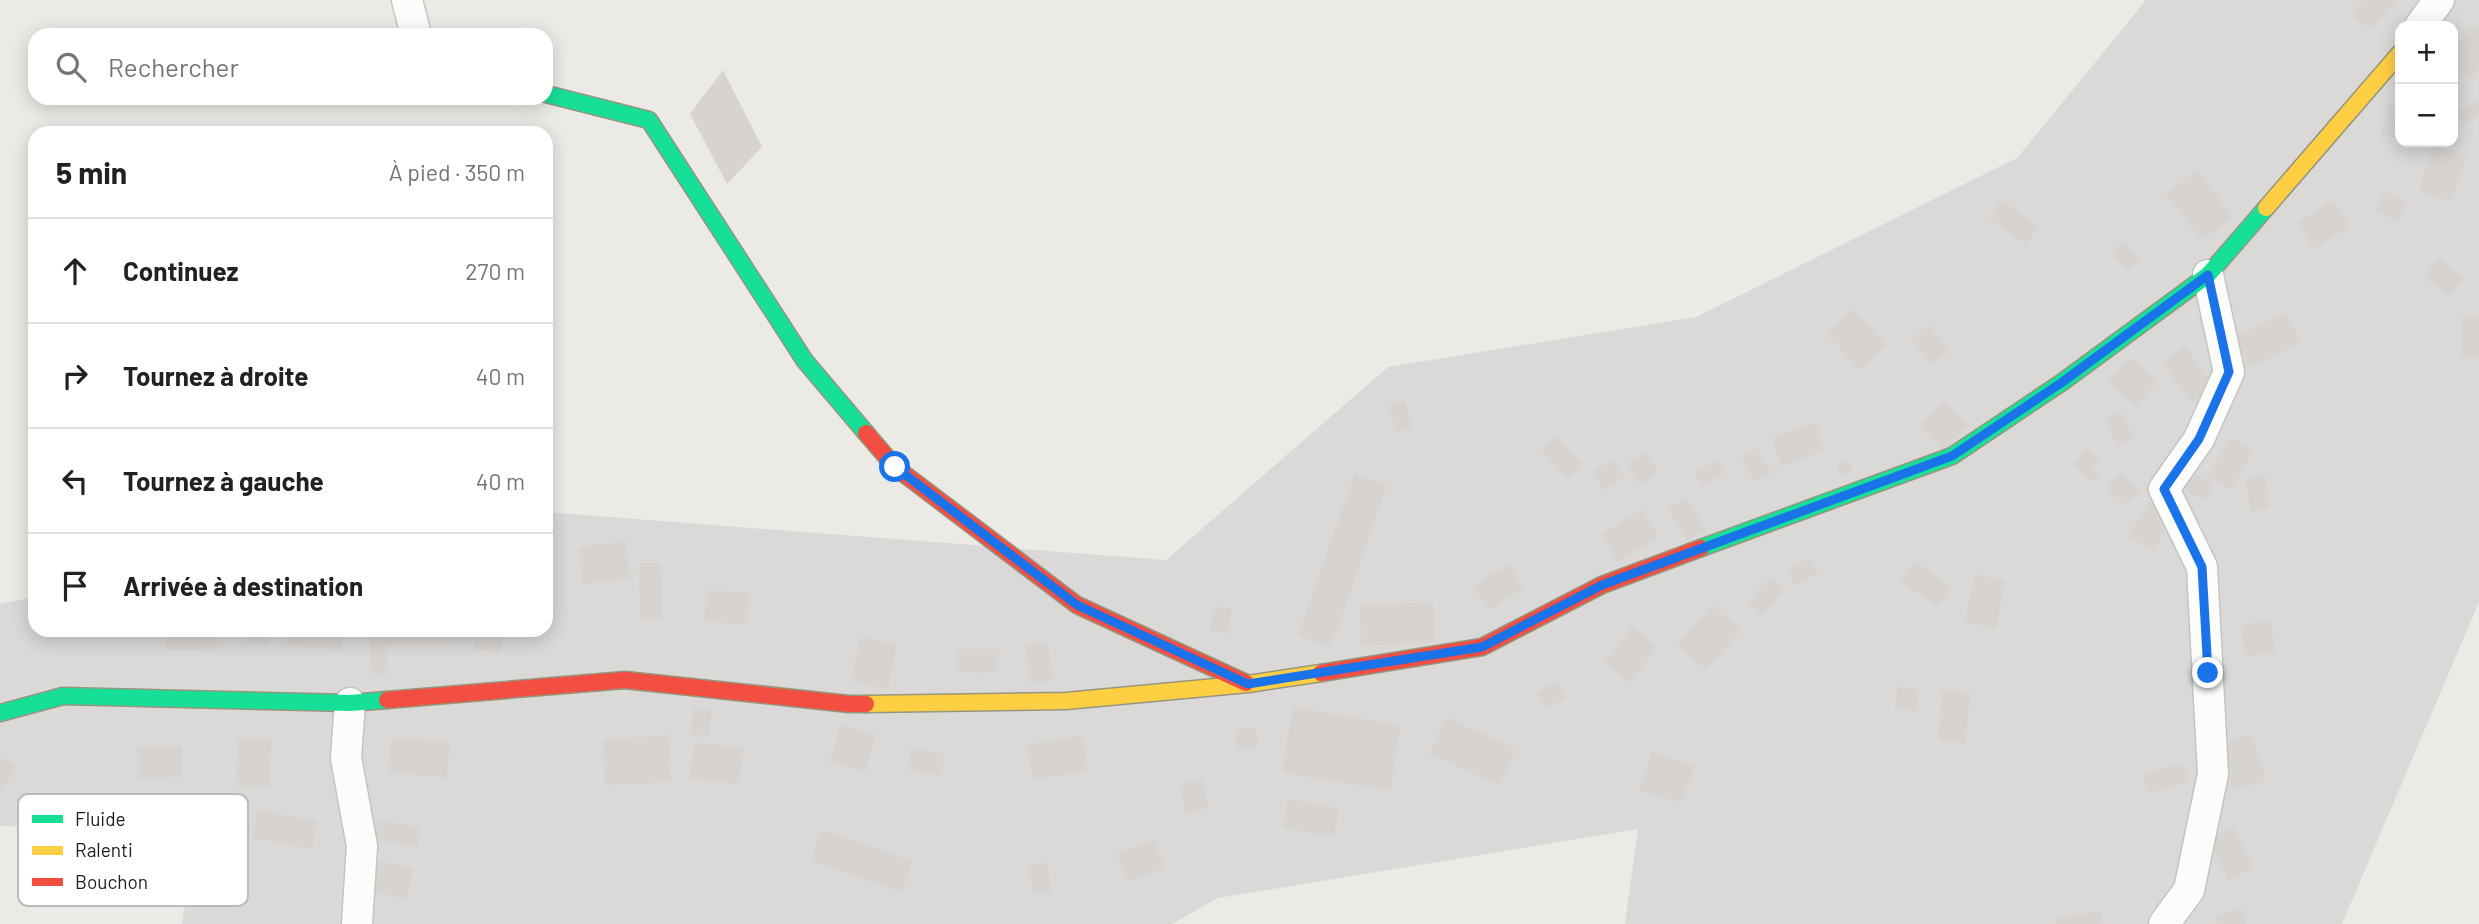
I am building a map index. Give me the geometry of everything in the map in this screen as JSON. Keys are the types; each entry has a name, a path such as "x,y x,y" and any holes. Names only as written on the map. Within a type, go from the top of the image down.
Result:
{"street":[{"path":"407,0 414,28"},
{"path":"2424,21 2439,0"},
{"path":"0,713 63,696 350,703 625,680 849,704 1066,701 1248,684 1482,647 1602,585 1952,456 2061,383 2208,275 2395,59"},
{"path":"553,96 649,120 806,361 895,467 1077,605 1248,684"},
{"path":"2164,924 2189,890 2213,774 2202,567 2164,489 2199,439 2229,372 2208,275"},
{"path":"350,703 346,758 362,846 357,924"}],"shaded area":[{"path":"2146,0 2479,0 2479,602 2342,924 1625,924 1638,829 1218,898 1172,924 182,924 185,906 248,906 248,794 18,794 18,827 0,826 0,604 28,598 28,637 553,637 553,513 1166,560 1388,367 1696,317 2017,158"}],"building":[{"path":"2364,0 2395,2 2371,30 2352,14"},
{"path":"2473,25 2479,29 2479,70 2472,79 2458,69 2458,45"},
{"path":"723,70 762,147 727,184 690,114"},
{"path":"2479,99 2479,116 2464,124 2458,111"},
{"path":"2389,105 2395,107 2395,138 2381,134"},
{"path":"2432,147 2466,156 2452,201 2419,192"},
{"path":"2197,170 2233,217 2202,240 2166,194"},
{"path":"2384,191 2408,202 2399,222 2375,210"},
{"path":"2001,200 2039,226 2026,244 1989,218"},
{"path":"2333,200 2349,227 2314,249 2298,222"},
{"path":"2123,241 2141,259 2129,271 2111,253"},
{"path":"2439,258 2464,279 2449,297 2424,276"},
{"path":"1853,309 1886,346 1860,370 1826,333"},
{"path":"2285,312 2301,342 2250,368 2235,338"},
{"path":"2463,316 2479,316 2479,357 2461,356"},
{"path":"1929,325 1949,352 1931,365 1911,339"},
{"path":"2185,346 2215,387 2192,403 2162,363"},
{"path":"2130,357 2157,382 2135,407 2108,382"},
{"path":"1405,401 1411,428 1396,431 1389,406"},
{"path":"1945,401 1969,425 1944,451 1919,426"},
{"path":"2120,411 2134,439 2118,447 2104,418"},
{"path":"1815,422 1825,450 1782,466 1772,439"},
{"path":"1555,436 1582,463 1568,478 1541,450"},
{"path":"2231,437 2254,451 2231,490 2207,476"},
{"path":"1757,447 1771,473 1754,481 1741,456"},
{"path":"2086,448 2099,459 2093,467 2101,473 2093,482 2073,464"},
{"path":"1647,452 1659,472 1640,484 1628,463"},
{"path":"1613,459 1625,478 1604,490 1592,472"},
{"path":"1718,459 1726,472 1703,486 1694,473"},
{"path":"1845,460 1850,462 1850,472 1845,474 1840,472 1838,467 1840,462"},
{"path":"2187,468 2214,485 2204,501 2176,485"},
{"path":"1355,473 1387,485 1331,647 1298,635"},
{"path":"2121,473 2140,490 2125,505 2107,488"},
{"path":"2265,475 2269,508 2250,511 2246,478"},
{"path":"1687,497 1706,530 1687,541 1668,509"},
{"path":"2149,502 2173,517 2153,551 2128,536"},
{"path":"1643,509 1659,537 1618,561 1602,534"},
{"path":"626,541 630,579 583,584 579,547"},
{"path":"1810,558 1818,572 1795,586 1787,571"},
{"path":"1915,561 1952,586 1938,607 1901,582"},
{"path":"639,563 661,563 662,620 640,620"},
{"path":"1509,564 1524,588 1488,610 1473,586"},
{"path":"1975,574 2005,581 1996,628 1965,622"},
{"path":"1771,576 1785,590 1762,615 1748,602"},
{"path":"706,590 749,593 747,624 704,622"},
{"path":"1433,602 1435,642 1361,646 1360,606"},
{"path":"1712,605 1741,630 1706,670 1677,645"},
{"path":"1213,606 1232,608 1228,634 1210,632"},
{"path":"2271,621 2275,652 2245,656 2241,625"},
{"path":"1632,627 1658,646 1630,683 1604,663"},
{"path":"166,637 217,637 217,649 166,650"},
{"path":"246,637 268,637 267,644 246,642"},
{"path":"287,637 342,637 341,650 286,645"},
{"path":"369,637 471,637 471,641 387,646 388,673 371,674"},
{"path":"475,637 503,637 501,652 473,649"},
{"path":"860,637 897,644 888,689 851,682"},
{"path":"1047,641 1053,681 1030,684 1025,644"},
{"path":"957,649 999,649 999,673 957,672"},
{"path":"1557,681 1566,697 1545,709 1536,693"},
{"path":"1897,687 1919,689 1917,711 1895,708"},
{"path":"1942,690 1970,693 1966,743 1938,740"},
{"path":"1293,707 1401,725 1390,790 1282,773"},
{"path":"694,708 712,710 709,736 690,734"},
{"path":"1446,717 1516,749 1500,786 1430,754"},
{"path":"840,725 876,734 866,771 830,762"},
{"path":"1247,727 1256,730 1259,739 1256,748 1247,751 1238,748 1235,739 1238,730"},
{"path":"2253,734 2266,781 2233,791 2219,744"},
{"path":"669,735 671,782 605,785 603,739"},
{"path":"1082,735 1088,771 1033,780 1027,745"},
{"path":"392,737 450,742 447,778 388,772"},
{"path":"238,738 272,739 269,787 236,786"},
{"path":"694,742 744,748 739,784 690,779"},
{"path":"182,746 182,777 137,778 137,747"},
{"path":"911,748 945,754 940,776 907,769"},
{"path":"1652,752 1694,766 1682,803 1639,790"},
{"path":"0,757 16,766 0,794"},
{"path":"2183,763 2188,782 2149,793 2143,775"},
{"path":"1202,779 1209,808 1186,814 1179,784"},
{"path":"1288,799 1339,808 1334,837 1283,828"},
{"path":"258,810 317,821 312,849 253,838"},
{"path":"379,820 421,827 417,847 375,839"},
{"path":"2234,827 2253,868 2228,880 2209,839"},
{"path":"821,830 912,861 902,892 811,861"},
{"path":"1155,840 1164,868 1127,881 1117,853"},
{"path":"379,861 413,868 407,899 374,892"},
{"path":"1046,862 1052,891 1034,894 1029,866"},
{"path":"2243,909 2246,924 2217,924 2216,915"},
{"path":"2101,911 2103,924 2056,924 2055,918"}],"traffic: fast":[{"path":"553,96 649,120 805,361 866,433"},
{"path":"1701,548 1952,456 2061,383 2208,275 2266,208"},
{"path":"0,713 63,696 350,703 387,700"}],"traffic: slow":[{"path":"2266,208 2395,59"},
{"path":"866,704 1066,701 1248,684 1321,673"}],"traffic: jam":[{"path":"866,433 895,467 1077,605 1246,683"},
{"path":"1321,673 1482,647 1602,585 1701,548"},
{"path":"387,700 625,680 866,704"}],"route":[{"path":"895,467 1077,605 1248,684 1482,647 1602,585 1952,456 2061,383 2208,275 2229,372 2199,439 2164,489 2202,567 2208,673"}]}
